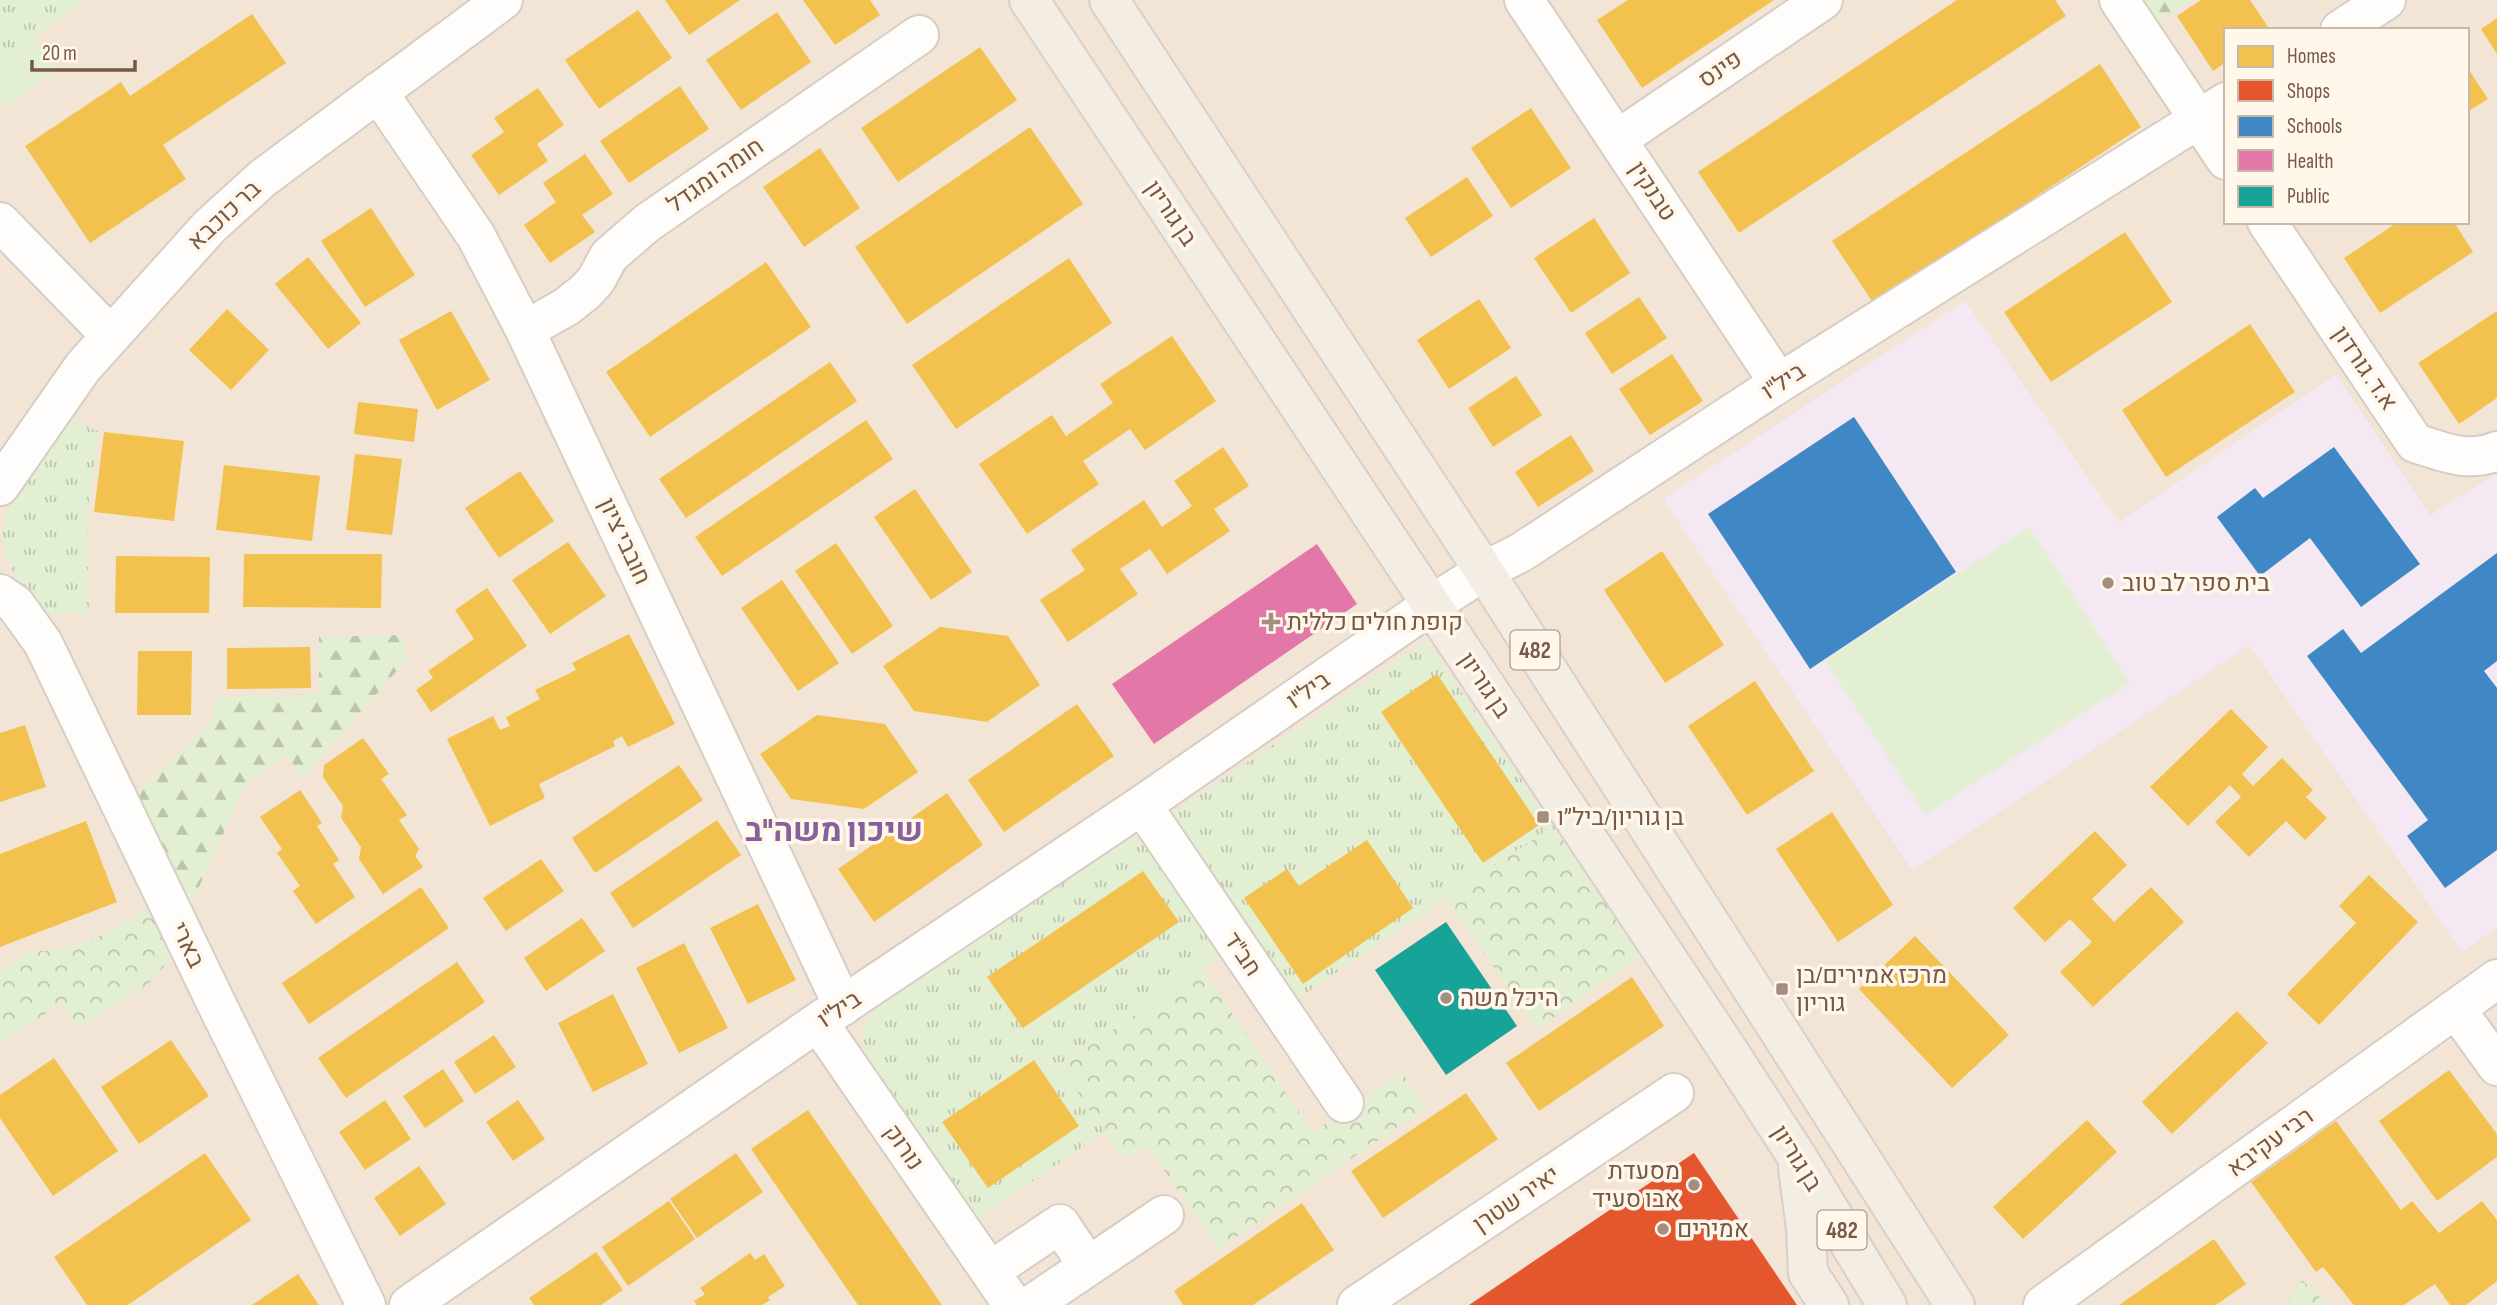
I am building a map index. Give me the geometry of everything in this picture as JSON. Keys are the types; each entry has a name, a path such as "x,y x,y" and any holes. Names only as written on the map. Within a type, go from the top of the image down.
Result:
{"main road":[{"name":"בן גוריון","path":"1029,0 1720,1038 1887,1305"},
{"name":"482","path":"1110,0 1484,571 1955,1305"},
{"path":"1796,1156 1806,1228 1808,1273 1829,1305"}],"street":[{"name":"בר כוכבא","path":"0,486 83,367 210,226 262,178 503,0"},
{"name":"טבנקין","path":"1524,0 1779,383"},
{"name":"פינס","path":"1618,139 1823,0"},
{"path":"2119,0 2212,111 2224,153"},
{"path":"2343,28 2386,0"},
{"name":"חומה ומגדל","path":"525,330 566,307 585,292 596,280 610,256 647,223 919,35"},
{"name":"חובבי ציון","path":"378,92 476,236 525,330 831,1014"},
{"name":"ביל\"ו","path":"409,1305 1431,605 1484,571 1520,553 1779,383 2212,111"},
{"path":"0,222 110,335"},
{"name":"א.ד. גורדון","path":"2268,224 2415,443 2450,455 2482,457 2497,451"},
{"name":"בארי","path":"0,594 15,604 43,643 218,1007 366,1305"},
{"name":"חב\"ד","path":"1142,805 1344,1103"},
{"name":"רבי עקיבא","path":"2043,1305 2497,979"},
{"path":"2456,1009 2497,1066"},
{"name":"נורוק","path":"831,1014 989,1271 1013,1305"},
{"name":"יאיר שטרן","path":"1367,1302 1674,1093"},
{"path":"1031,1305 1164,1215"},
{"path":"989,1271 1060,1224 1088,1266"}],"shaded area":[{"path":"0,0 2497,0 2497,1305 0,1305"},
{"name":"בית ספר לב טוב","path":"1965,301 2119,522 2336,374 2430,515 2497,473 2497,927 2462,952 2249,645 1912,870 1663,499"}],"green space":[{"path":"0,0 87,0 0,61"},
{"path":"2145,0 2193,0 2159,22"},
{"path":"34,37 56,71 4,106 0,99 0,61"},
{"path":"69,417 99,432 87,514 89,613 37,614 7,558 2,540 3,526 27,476"},
{"path":"2029,527 2130,683 1925,815 1825,660"},
{"path":"403,635 408,658 303,778 287,756 247,782 186,915 132,797 209,724 218,697 319,694 319,637"},
{"path":"1427,641 1553,826 1297,999 1171,814"},
{"path":"1553,826 1643,955 1536,1029 1446,898"},
{"path":"1129,839 1153,849 1224,954 1061,1065 1105,1131 976,1221 872,1067 863,1044 863,1031 875,1009 1117,842","holes":["1143,871 1178,922 1023,1028 988,977","1034,1060 1079,1126 987,1188 943,1122"]},
{"path":"156,904 178,950 150,983 79,1029 62,1003 0,1044 0,972 29,951 47,951 80,944 96,938"},
{"path":"1202,969 1313,1132 1402,1072 1426,1108 1218,1249 1147,1145 1124,1160 1060,1066"},
{"path":"2302,1280 2327,1305 2289,1305 2293,1291"}],"building: Homes":[{"path":"665,0 740,0 689,35"},
{"path":"803,0 870,0 880,15 835,45"},
{"path":"1628,0 1774,0 1642,88 1597,20"},
{"path":"1957,0 2055,0 2066,16 1739,233 1698,172"},
{"path":"2201,0 2250,0 2269,28 2224,28 2224,63 2213,71 2177,16"},
{"path":"638,10 672,58 599,109 565,60"},
{"path":"777,12 811,62 741,110 706,60"},
{"path":"252,14 286,63 163,145 186,179 90,243 25,146 121,82 130,96"},
{"path":"2497,18 2497,54 2481,29"},
{"path":"980,47 1017,100 898,182 861,128"},
{"path":"2100,64 2141,127 1874,304 1832,241"},
{"path":"2469,70 2488,99 2469,111"},
{"path":"680,86 709,129 629,183 600,141"},
{"path":"538,88 564,125 537,144 548,161 499,195 471,155 504,132 494,118"},
{"path":"1531,108 1571,168 1511,208 1471,148"},
{"path":"1030,127 1083,204 907,324 855,247"},
{"path":"820,148 860,208 804,247 763,187"},
{"path":"585,154 613,194 582,215 595,232 550,263 524,225 556,202 543,183"},
{"path":"1467,177 1493,216 1431,257 1405,218"},
{"path":"371,208 415,275 365,307 321,241"},
{"path":"1594,218 1630,273 1571,313 1534,258"},
{"path":"2395,224 2455,224 2473,252 2380,313 2344,258"},
{"path":"2125,232 2172,302 2051,382 2004,312"},
{"path":"308,257 361,323 328,349 275,284"},
{"path":"1069,258 1112,323 956,429 912,365"},
{"path":"766,262 811,327 650,437 606,372"},
{"path":"1639,297 1667,338 1612,374 1585,333"},
{"path":"1479,299 1511,348 1449,389 1417,340"},
{"path":"227,309 269,350 231,390 189,350"},
{"path":"451,311 490,380 437,410 399,340"},
{"path":"2497,311 2497,398 2459,424 2418,363"},
{"path":"2250,324 2295,392 2166,477 2122,410"},
{"path":"1172,336 1216,401 1145,450 1130,429 1083,461 1099,484 1027,534 979,464 1052,415 1066,436 1113,403 1100,384"},
{"path":"1672,354 1703,401 1650,435 1619,389"},
{"path":"830,362 857,401 686,518 659,479"},
{"path":"1516,376 1542,415 1493,447 1468,408"},
{"path":"358,402 418,409 414,442 354,434"},
{"path":"866,420 893,459 722,576 695,537"},
{"path":"104,432 184,441 174,521 94,512"},
{"path":"1571,435 1594,471 1538,507 1515,472"},
{"path":"1223,447 1249,486 1214,509 1230,531 1167,574 1150,549 1120,569 1138,594 1068,642 1040,600 1085,570 1071,550 1144,500 1162,527 1192,506 1174,481"},
{"path":"355,454 402,459 392,535 346,530"},
{"path":"224,465 320,476 312,541 216,530"},
{"path":"520,471 554,521 499,558 465,508"},
{"path":"915,489 972,572 931,600 874,517"},
{"path":"568,542 606,596 550,634 512,580"},
{"path":"836,543 893,626 852,654 795,571"},
{"path":"1662,551 1724,645 1665,683 1604,590"},
{"path":"244,554 382,554 381,608 243,607"},
{"path":"116,556 210,557 209,613 115,613"},
{"path":"782,580 839,663 798,691 741,608"},
{"path":"487,588 527,646 431,712 416,690 433,678 428,671 474,639 455,610"},
{"path":"940,627 1008,636 1040,685 987,722 914,711 883,666"},
{"path":"629,634 675,724 628,747 622,736 613,741 615,746 539,784 545,798 490,826 447,739 493,716 500,730 510,726 506,717 540,699 535,690 576,670 572,663"},
{"path":"310,647 311,688 227,689 227,648"},
{"path":"138,651 192,651 191,715 137,715"},
{"path":"1437,674 1539,825 1483,863 1381,712"},
{"path":"1755,681 1814,771 1747,815 1688,726"},
{"path":"1077,704 1114,756 1004,832 968,780"},
{"path":"2231,709 2268,747 2242,774 2253,786 2282,758 2313,790 2306,797 2327,818 2305,840 2286,821 2249,857 2215,822 2241,797 2230,785 2188,826 2150,787"},
{"path":"817,715 885,724 918,772 864,809 791,799 760,754"},
{"path":"25,725 46,787 0,802 0,733"},
{"path":"363,738 389,774 381,779 407,815 399,820 419,849 415,856 423,867 383,894 359,859 361,847 341,818 343,806 323,777 324,765"},
{"path":"679,765 703,800 595,873 572,838"},
{"path":"300,790 322,823 317,826 339,860 333,864 355,897 316,924 293,891 300,886 277,853 282,849 260,817"},
{"path":"947,793 983,845 874,922 838,869"},
{"path":"1832,812 1893,905 1838,942 1776,849"},
{"path":"717,820 741,855 633,928 610,893"},
{"path":"86,821 117,902 0,947 0,854"},
{"path":"2095,831 2127,865 2092,899 2114,922 2151,887 2184,922 2093,1007 2060,972 2092,942 2070,919 2045,942 2013,908"},
{"path":"1367,840 1413,908 1303,984 1244,898 1287,869 1299,886"},
{"path":"541,859 564,891 506,931 483,898"},
{"path":"1143,871 1179,922 1023,1028 987,977"},
{"path":"2369,875 2418,922 2319,1025 2287,994 2356,923 2339,906"},
{"path":"421,887 449,928 309,1024 282,983"},
{"path":"758,904 796,980 748,1004 710,928"},
{"path":"582,918 605,951 546,991 524,958"},
{"path":"1915,936 2009,1035 1952,1088 1859,989"},
{"path":"684,943 728,1028 679,1053 636,968"},
{"path":"457,962 485,1002 346,1098 318,1058"},
{"path":"1632,977 1664,1026 1539,1111 1506,1063"},
{"path":"613,994 648,1064 593,1092 558,1023"},
{"path":"2237,1011 2268,1043 2172,1134 2142,1102"},
{"path":"494,1035 516,1067 475,1094 454,1062"},
{"path":"171,1040 209,1096 139,1144 101,1087"},
{"path":"54,1058 118,1151 53,1196 0,1118 0,1095"},
{"path":"1034,1060 1079,1126 988,1188 942,1122"},
{"path":"443,1069 464,1101 425,1128 403,1096"},
{"path":"2449,1070 2497,1134 2497,1157 2437,1201 2379,1121"},
{"path":"1466,1093 1498,1139 1383,1218 1351,1171"},
{"path":"385,1100 411,1139 365,1170 339,1132"},
{"path":"518,1100 545,1139 513,1161 486,1122"},
{"path":"808,1110 942,1305 858,1305 751,1149"},
{"path":"2087,1120 2117,1152 2023,1239 1993,1207"},
{"path":"2336,1121 2401,1210 2412,1201 2439,1233 2482,1201 2497,1220 2497,1281 2466,1305 2450,1305 2435,1284 2404,1305 2354,1305 2323,1267 2316,1272 2251,1182"},
{"path":"205,1153 251,1220 128,1305 87,1305 54,1257"},
{"path":"736,1153 763,1192 697,1238 670,1199"},
{"path":"419,1166 446,1204 400,1236 374,1198"},
{"path":"669,1201 695,1239 628,1286 602,1247"},
{"path":"1302,1203 1334,1250 1253,1305 1183,1305 1174,1291"},
{"path":"2214,1239 2246,1284 2216,1305 2119,1305"},
{"path":"596,1252 623,1290 601,1305 534,1305 529,1298"},
{"path":"750,1253 755,1260 764,1254 785,1286 768,1297 770,1300 762,1305 697,1305 694,1301 705,1294 700,1288"},
{"path":"298,1274 319,1305 252,1305"}],"building: Shops":[{"name":"אמירים","path":"1694,1153 1797,1305 1469,1305"}],"building: Schools":[{"path":"1854,417 1956,572 1810,669 1708,514"},
{"path":"2334,447 2420,564 2361,607 2310,538 2260,576 2217,517 2255,488 2263,498"},
{"path":"2497,553 2497,661 2484,671 2497,688 2497,850 2445,888 2407,836 2428,820 2307,656 2343,629 2361,653"}],"building: Health":[{"path":"1317,544 1357,604 1154,744 1112,684"}],"building: Public":[{"name":"היכל משה","path":"1446,922 1517,1026 1446,1075 1375,970"}],"place":[{"name":"בית ספר לב טוב","path":"2108,583"},
{"name":"קופת חולים כללית","path":"1271,622"},
{"name":"בן גוריון/ביל״ו","path":"1543,817"},
{"name":"מרכז אמירים/בן גוריון","path":"1782,989"},
{"name":"היכל משה","path":"1446,998"},
{"name":"מסעדת אבו סעיד","path":"1694,1185"},
{"name":"אמירים","path":"1663,1229"}],"district":[{"name":"שיכון משה\"ב","path":"834,830"}]}
